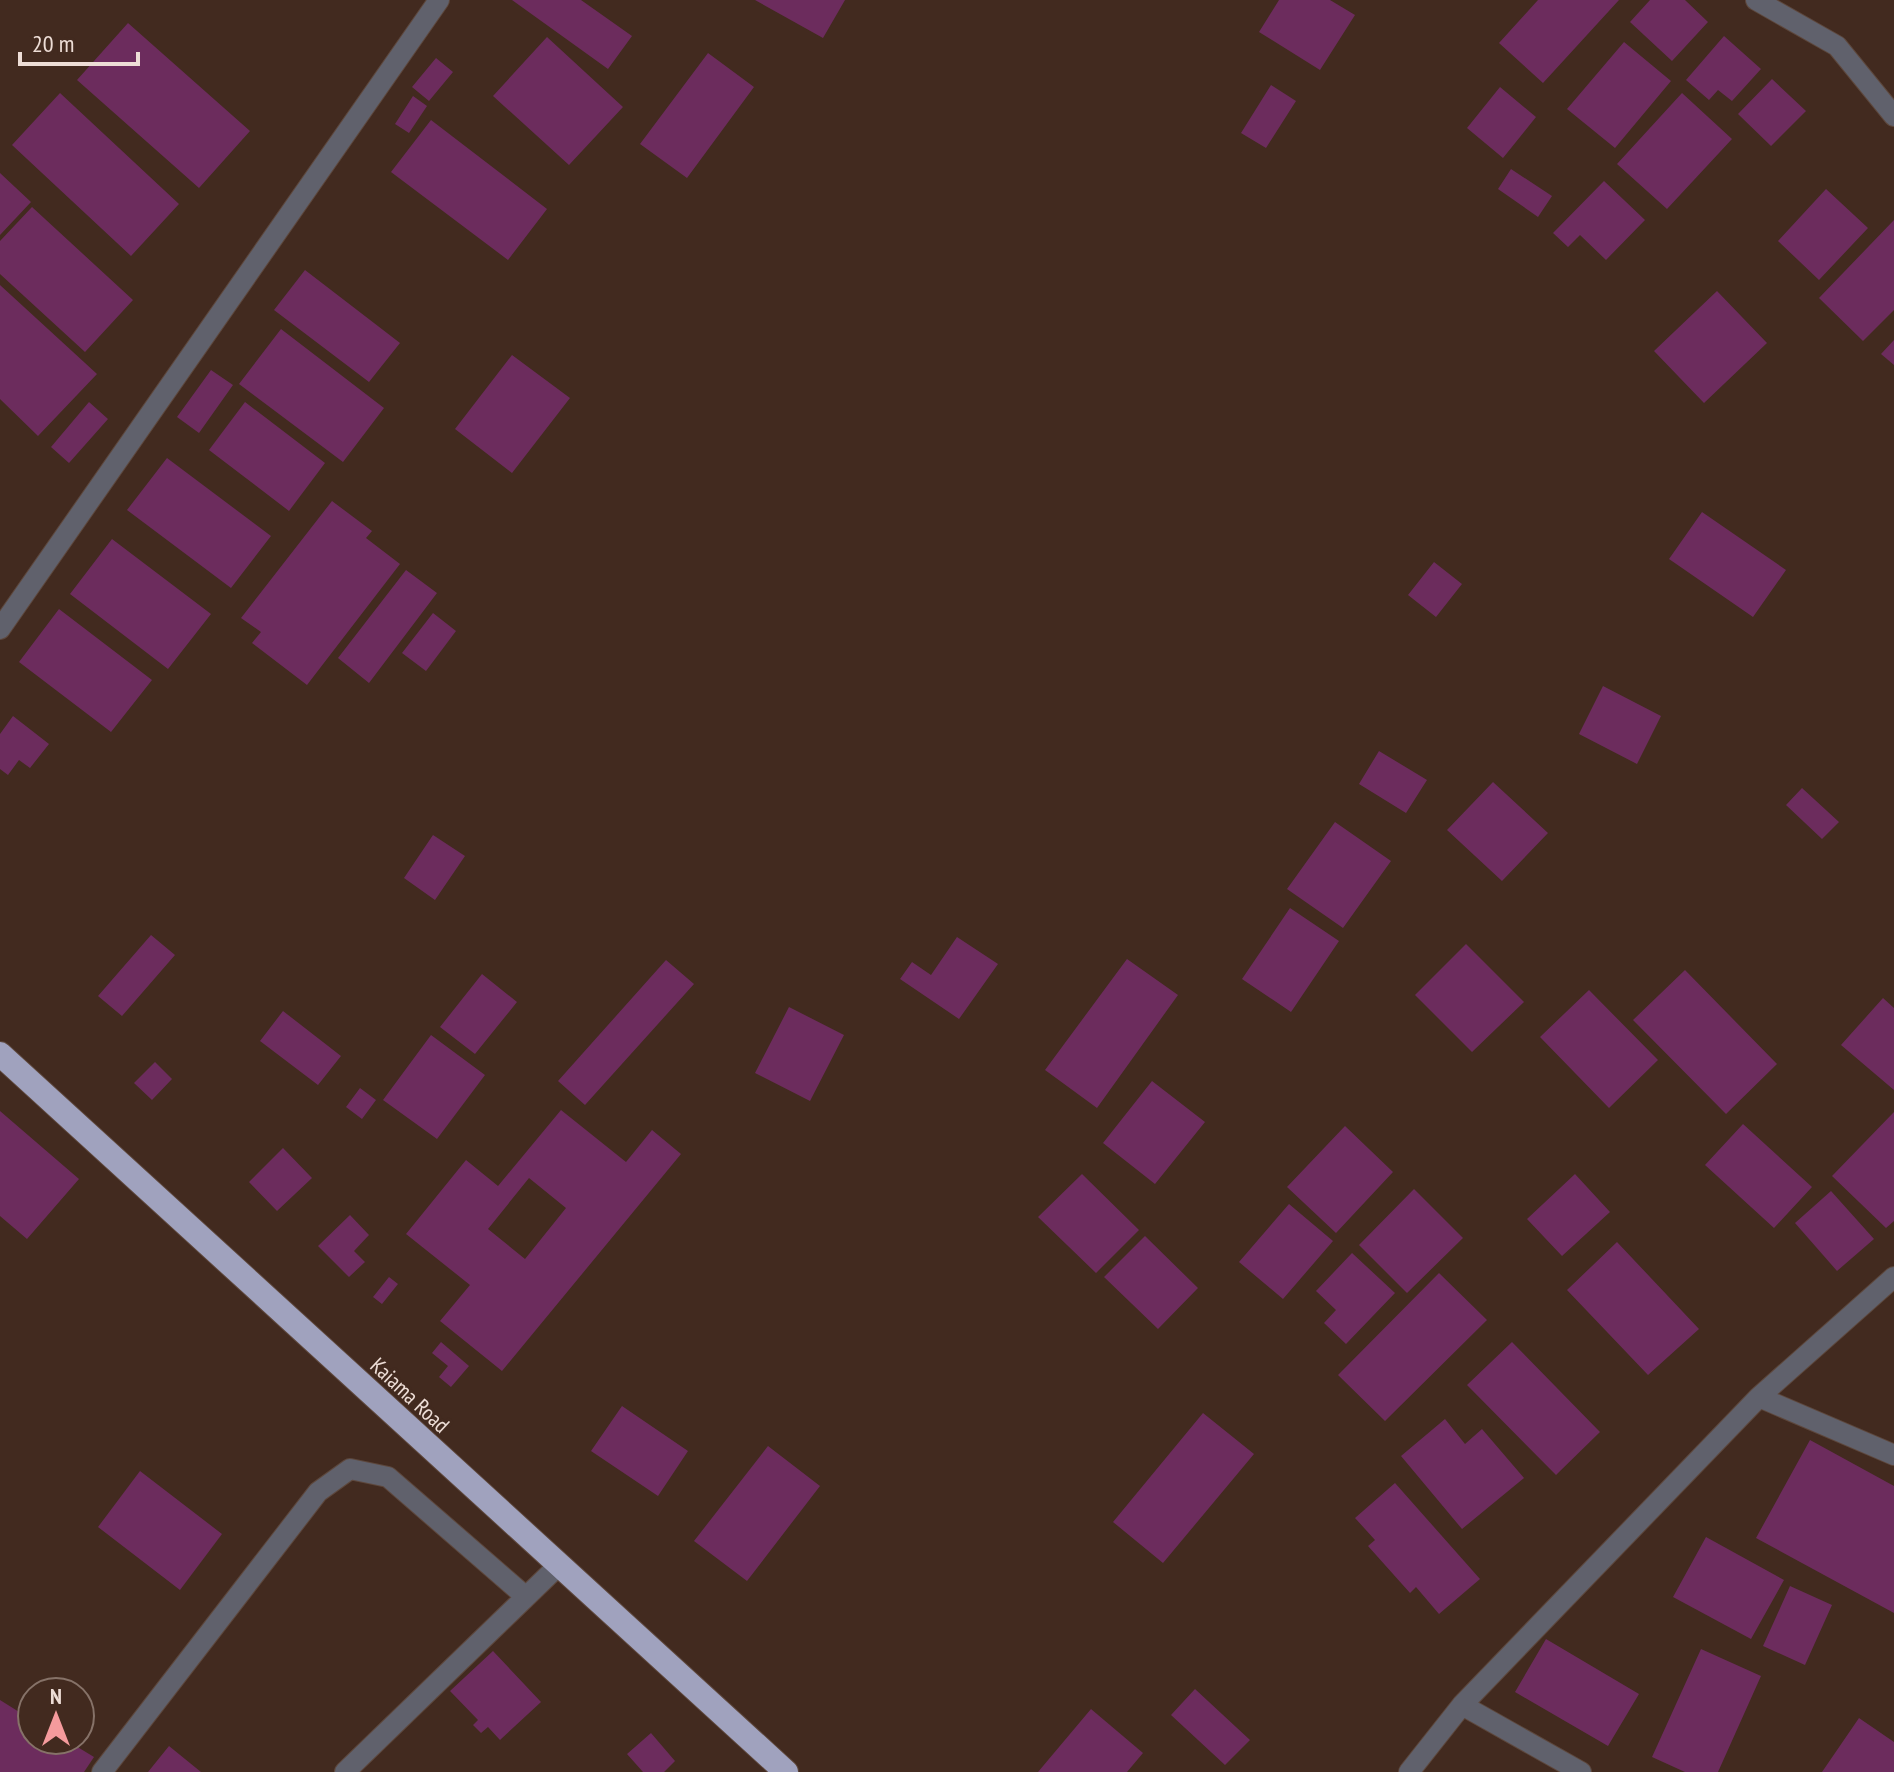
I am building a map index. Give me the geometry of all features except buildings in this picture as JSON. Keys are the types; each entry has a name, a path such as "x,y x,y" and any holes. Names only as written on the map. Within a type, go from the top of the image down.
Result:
{"highway":[{"name":"Kaiama Road","path":"0,1054 786,1772"}],"street":[{"path":"0,629 439,0"},
{"path":"1756,0 1837,46 1894,116"},
{"path":"1409,1772 1462,1705 1759,1397 1894,1277"},
{"path":"1759,1397 1894,1455"},
{"path":"102,1772 318,1492 350,1469 388,1477 525,1596"},
{"path":"345,1772 558,1566"},
{"path":"1462,1705 1581,1772"}]}
